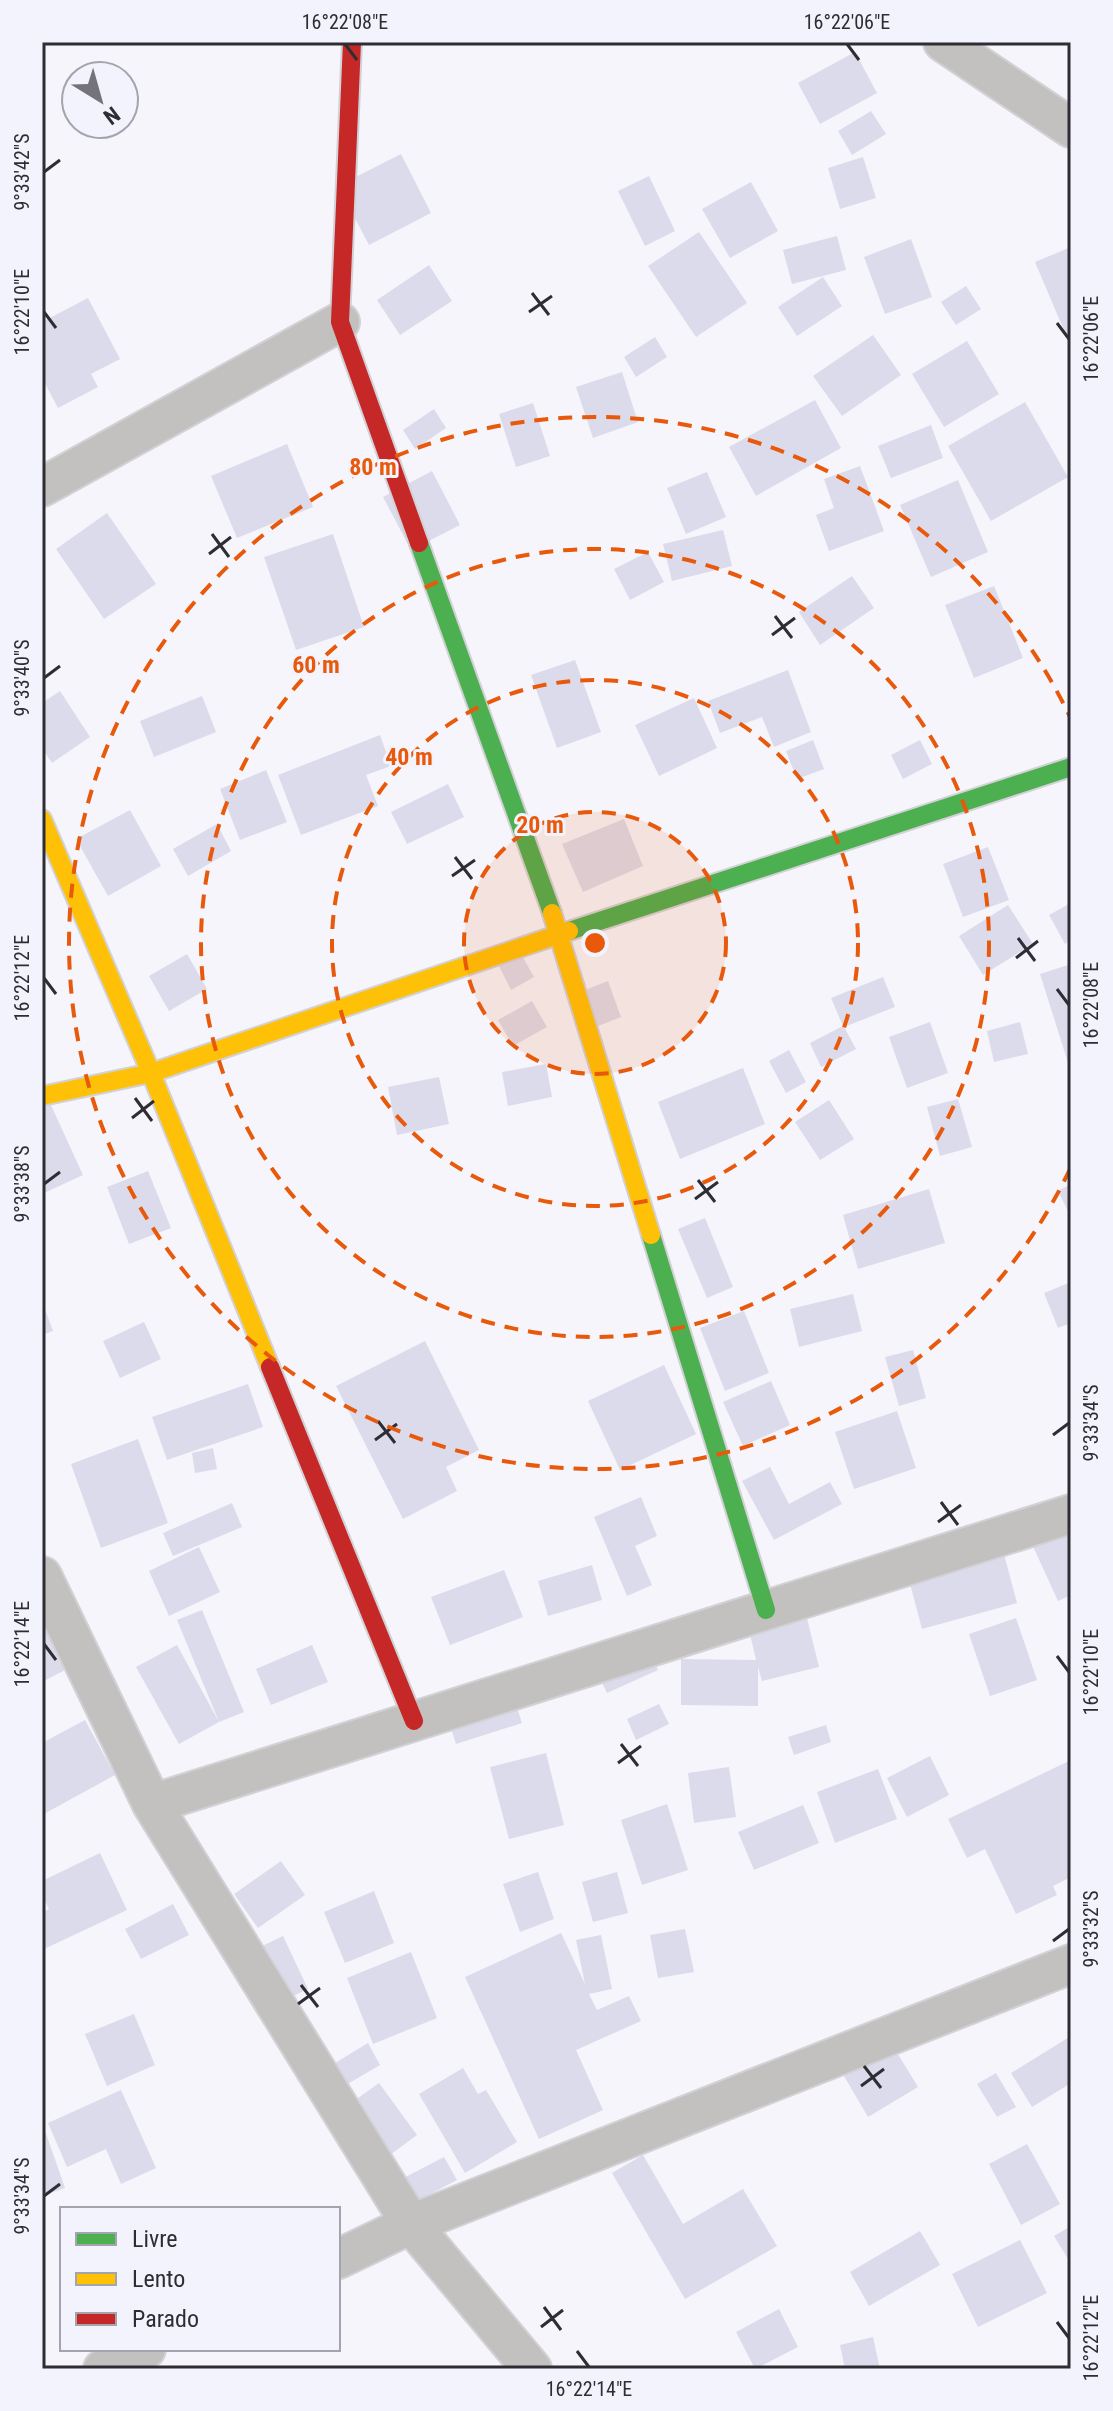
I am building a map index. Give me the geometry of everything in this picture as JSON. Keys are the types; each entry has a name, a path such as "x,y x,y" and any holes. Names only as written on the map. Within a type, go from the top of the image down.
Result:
{"street":[{"path":"352,42 340,322 559,934 766,1610"},
{"path":"943,42 1071,128"},
{"path":"42,487 340,322"},
{"path":"42,1096 151,1073 559,934 1071,767"},
{"path":"42,819 151,1073 414,1721"},
{"path":"152,1804 1071,1514"},
{"path":"42,1576 152,1804 411,2224 532,2369"},
{"path":"340,2258 411,2224 1071,1964"},
{"path":"103,2369 142,2351"}],"building":[{"path":"855,52 877,93 820,124 798,83"},
{"path":"871,111 886,134 852,155 838,131"},
{"path":"401,154 431,213 369,245 338,186"},
{"path":"863,157 876,198 840,209 828,168"},
{"path":"649,176 675,231 645,246 618,191"},
{"path":"751,182 778,231 730,258 702,209"},
{"path":"699,232 747,303 696,337 648,266"},
{"path":"837,236 846,270 792,284 783,250"},
{"path":"911,239 932,297 885,314 864,257"},
{"path":"1071,247 1071,347 1035,262"},
{"path":"429,265 452,301 400,335 377,300"},
{"path":"823,277 842,306 797,336 778,307"},
{"path":"966,286 981,309 956,325 941,302"},
{"path":"88,298 120,359 91,374 98,387 58,408 42,378 42,322"},
{"path":"873,335 901,375 842,416 813,376"},
{"path":"655,337 667,357 636,377 624,357"},
{"path":"967,341 999,394 944,427 912,374"},
{"path":"622,372 638,422 593,438 576,387"},
{"path":"815,400 841,448 756,496 729,447"},
{"path":"1025,402 1068,477 991,521 948,446"},
{"path":"533,403 550,456 516,467 499,414"},
{"path":"434,409 446,428 415,449 403,430"},
{"path":"931,425 943,458 891,478 878,446"},
{"path":"287,444 313,507 237,538 211,476"},
{"path":"860,466 884,531 829,551 816,515 834,508 824,479"},
{"path":"432,471 460,525 411,550 383,497"},
{"path":"707,472 726,517 686,534 667,488"},
{"path":"958,480 988,552 931,577 900,505"},
{"path":"107,513 156,584 104,619 56,549"},
{"path":"723,530 732,566 672,581 663,544"},
{"path":"333,534 364,627 296,650 264,557"},
{"path":"648,552 664,582 630,600 614,569"},
{"path":"852,576 874,608 820,645 799,612"},
{"path":"994,586 1023,658 974,678 945,605"},
{"path":"575,660 601,732 557,748 531,675"},
{"path":"788,670 811,732 774,747 762,717 720,733 708,701"},
{"path":"60,691 90,737 52,763 42,748 42,703"},
{"path":"202,696 216,732 154,757 140,721"},
{"path":"694,698 717,748 659,776 635,725"},
{"path":"380,735 391,766 366,775 378,806 301,835 278,775"},
{"path":"813,740 824,769 797,779 786,751"},
{"path":"920,740 932,764 903,779 891,755"},
{"path":"266,770 287,822 240,840 220,789"},
{"path":"448,784 464,817 407,844 391,812"},
{"path":"130,810 161,866 108,896 76,839"},
{"path":"624,819 643,866 583,892 562,844"},
{"path":"217,824 231,851 188,876 173,849"},
{"path":"988,847 1009,900 963,917 943,864"},
{"path":"1071,903 1071,940 1065,944 1049,915"},
{"path":"1008,905 1033,944 983,975 959,936"},
{"path":"187,954 207,989 169,1011 149,976"},
{"path":"521,954 534,977 511,990 499,966"},
{"path":"1071,964 1071,1069 1070,1069 1040,974"},
{"path":"883,977 895,1007 844,1027 856,1049 821,1067 810,1043 843,1026 831,998"},
{"path":"608,981 621,1017 598,1026 585,990"},
{"path":"532,1001 547,1027 513,1046 498,1020"},
{"path":"930,1022 948,1073 907,1088 889,1037"},
{"path":"1020,1022 1028,1054 994,1062 987,1031"},
{"path":"789,1050 806,1082 786,1093 769,1061"},
{"path":"546,1064 552,1097 508,1106 502,1072"},
{"path":"743,1068 765,1124 680,1159 658,1102"},
{"path":"439,1077 449,1124 397,1135 388,1087"},
{"path":"958,1099 972,1147 940,1156 927,1107"},
{"path":"829,1100 854,1139 820,1160 795,1122"},
{"path":"50,1103 83,1175 42,1194 42,1107"},
{"path":"148,1171 171,1228 129,1244 107,1187"},
{"path":"1071,1184 1071,1212 1069,1213 1058,1191"},
{"path":"929,1189 945,1243 858,1269 843,1215"},
{"path":"705,1218 733,1287 707,1298 678,1229"},
{"path":"1071,1282 1071,1323 1058,1328 1044,1293"},
{"path":"853,1294 862,1331 799,1347 790,1309"},
{"path":"42,1301 53,1331 42,1335"},
{"path":"744,1311 769,1373 725,1391 700,1328"},
{"path":"144,1322 161,1359 120,1378 103,1341"},
{"path":"425,1341 479,1450 446,1467 457,1491 403,1519 336,1386"},
{"path":"913,1350 926,1398 899,1406 885,1357"},
{"path":"664,1365 696,1434 620,1470 588,1401"},
{"path":"771,1381 790,1425 743,1446 723,1402"},
{"path":"248,1384 263,1427 167,1460 152,1417"},
{"path":"897,1411 916,1468 854,1489 835,1432"},
{"path":"138,1439 168,1523 101,1548 71,1464"},
{"path":"213,1448 217,1469 195,1473 192,1453"},
{"path":"770,1467 789,1504 830,1482 842,1504 774,1540 742,1481"},
{"path":"641,1497 657,1536 635,1546 652,1585 627,1596 594,1517"},
{"path":"232,1503 242,1527 173,1556 163,1533"},
{"path":"1062,1515 1071,1535 1071,1595 1058,1601 1026,1531"},
{"path":"1000,1539 1017,1603 922,1629 905,1565"},
{"path":"199,1547 220,1592 169,1616 149,1571"},
{"path":"592,1565 602,1600 548,1616 538,1581"},
{"path":"504,1570 523,1617 450,1645 431,1597"},
{"path":"800,1590 819,1667 762,1681 758,1667 758,1706 681,1705 681,1659 756,1660 743,1604"},
{"path":"202,1610 244,1712 219,1722 177,1620"},
{"path":"42,1617 69,1668 42,1682"},
{"path":"1016,1618 1037,1680 990,1696 969,1634"},
{"path":"646,1644 658,1670 607,1693 595,1668"},
{"path":"177,1645 219,1722 179,1744 136,1667"},
{"path":"312,1645 328,1682 271,1705 256,1669"},
{"path":"507,1677 522,1723 456,1744 441,1697"},
{"path":"659,1704 669,1724 636,1740 627,1719"},
{"path":"85,1720 115,1775 42,1815 42,1743"},
{"path":"826,1725 831,1742 794,1755 788,1737"},
{"path":"546,1753 564,1825 509,1839 490,1767"},
{"path":"930,1756 949,1795 907,1817 887,1778"},
{"path":"1071,1760 1071,1877 1053,1886 1057,1895 1016,1914 985,1849 967,1858 948,1819"},
{"path":"729,1767 736,1817 694,1823 688,1773"},
{"path":"878,1769 897,1819 835,1843 817,1792"},
{"path":"667,1804 688,1870 642,1885 621,1820"},
{"path":"803,1805 819,1843 754,1870 738,1832"},
{"path":"100,1853 127,1910 42,1950 42,1913 49,1909 42,1895 42,1881"},
{"path":"281,1861 305,1895 258,1928 234,1894"},
{"path":"538,1872 554,1919 520,1932 503,1884"},
{"path":"617,1872 628,1913 593,1922 582,1882"},
{"path":"374,1891 394,1943 345,1963 324,1912"},
{"path":"173,1904 189,1935 141,1959 125,1929"},
{"path":"685,1929 694,1972 658,1978 650,1935"},
{"path":"561,1933 585,1984 576,1940 601,1935 612,1989 589,1994 597,2010 629,1996 641,2021 576,2050 603,2110 539,2139 465,1977"},
{"path":"283,1936 308,1989 278,2003 252,1951"},
{"path":"411,1952 437,2018 373,2044 347,1978"},
{"path":"134,2014 155,2065 107,2086 85,2034"},
{"path":"1071,2036 1071,2083 1032,2107 1011,2073"},
{"path":"890,2041 918,2087 868,2117 841,2071"},
{"path":"368,2043 380,2065 334,2092 322,2071"},
{"path":"463,2068 478,2094 486,2090 517,2142 465,2173 419,2094"},
{"path":"996,2073 1016,2107 997,2117 977,2084"},
{"path":"379,2083 417,2135 378,2164 340,2111"},
{"path":"121,2090 156,2168 121,2184 106,2149 67,2167 48,2123"},
{"path":"42,2122 65,2188 42,2196"},
{"path":"1027,2144 1060,2204 1021,2225 989,2164"},
{"path":"643,2155 683,2224 743,2189 777,2246 685,2299 612,2173"},
{"path":"444,2157 457,2180 406,2207 394,2183"},
{"path":"1071,2226 1071,2264 1054,2236"},
{"path":"920,2231 940,2265 869,2306 850,2272"},
{"path":"1020,2240 1047,2293 978,2327 952,2274"},
{"path":"779,2309 798,2347 755,2369 736,2332"},
{"path":"873,2337 880,2369 845,2369 840,2345"}],"traffic: fast":[{"path":"419,543 552,913"},
{"path":"569,931 1071,767"},
{"path":"651,1235 766,1610"}],"traffic: slow":[{"path":"42,819 151,1073 270,1367"},
{"path":"552,913 651,1235"},
{"path":"42,1096 151,1073 569,931"}],"traffic: jam":[{"path":"352,42 340,322 419,543"},
{"path":"270,1367 414,1721"}]}
